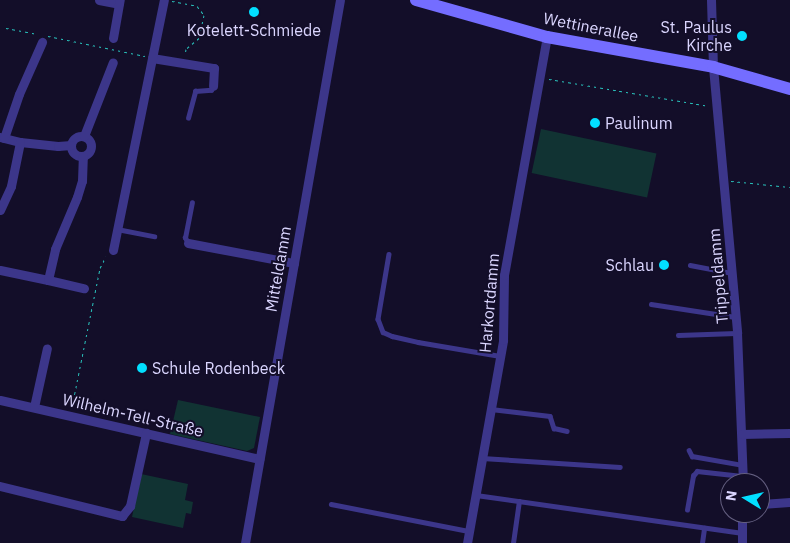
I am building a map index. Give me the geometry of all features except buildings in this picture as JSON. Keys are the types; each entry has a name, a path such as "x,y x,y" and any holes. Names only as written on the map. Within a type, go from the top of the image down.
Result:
{"street":[{"path":"99,0 120,2 113,38"},
{"path":"113,250 164,0"},
{"name":"Mitteldamm","path":"245,543 340,0"},
{"name":"Wettinerallee","path":"416,0 547,36 714,67 790,90"},
{"name":"Trippeldamm","path":"712,0 714,67 736,317 742,473"},
{"name":"Harkortdamm","path":"467,543 503,340 504,276 541,78 547,36"},
{"path":"42,42 2,137 20,142 58,146 70,145"},
{"path":"152,58 214,68 213,86"},
{"path":"84,136 113,62"},
{"path":"84,136 88,138 91,146 87,154 83,156 76,155 70,145 75,137 84,136"},
{"path":"0,210 11,186 20,142"},
{"path":"48,280 56,249 78,197 82,181 83,156"},
{"path":"188,243 294,263"},
{"path":"0,270 84,288"},
{"path":"34,407 47,348"},
{"name":"Wilhelm-Tell-Straße","path":"0,400 259,459"},
{"path":"0,486 122,516 130,506 146,433"},
{"path":"742,434 790,433"},
{"path":"770,503 790,502"},
{"path":"742,523 742,543"}],"lane":[{"path":"188,118 194,91 211,90 213,86"},
{"path":"188,243 185,238 192,203"},
{"path":"117,229 154,236"},
{"path":"388,254 378,319 383,332 418,342 500,356"},
{"path":"690,265 733,273"},
{"path":"651,304 736,317"},
{"path":"678,335 737,333"},
{"path":"491,409 550,416 554,428 567,431"},
{"path":"689,450 692,456 742,465"},
{"path":"482,458 620,467"},
{"path":"687,510 693,476 697,471 720,476"},
{"path":"476,495 742,533"},
{"path":"513,543 519,501"},
{"path":"331,504 470,532"},
{"path":"702,543 704,528"}],"path":[{"path":"168,0 197,6 204,15 199,38 186,49 183,63"},
{"path":"6,28 152,58"},
{"path":"541,78 718,107"},
{"path":"725,180 790,187"},
{"path":"70,415 102,260 113,250"}],"green space":[{"path":"541,129 656,154 647,198 532,173"},
{"path":"178,400 260,417 254,448 247,451 170,434"},
{"path":"141,474 188,484 185,500 193,502 191,514 186,513 183,528 132,517"}],"place":[{"name":"Kotelett-Schmiede","path":"254,12"},
{"name":"St. Paulus Kirche","path":"742,36"},
{"name":"Paulinum","path":"595,123"},
{"name":"Schlau","path":"664,265"},
{"name":"Schule Rodenbeck","path":"142,368"}]}
